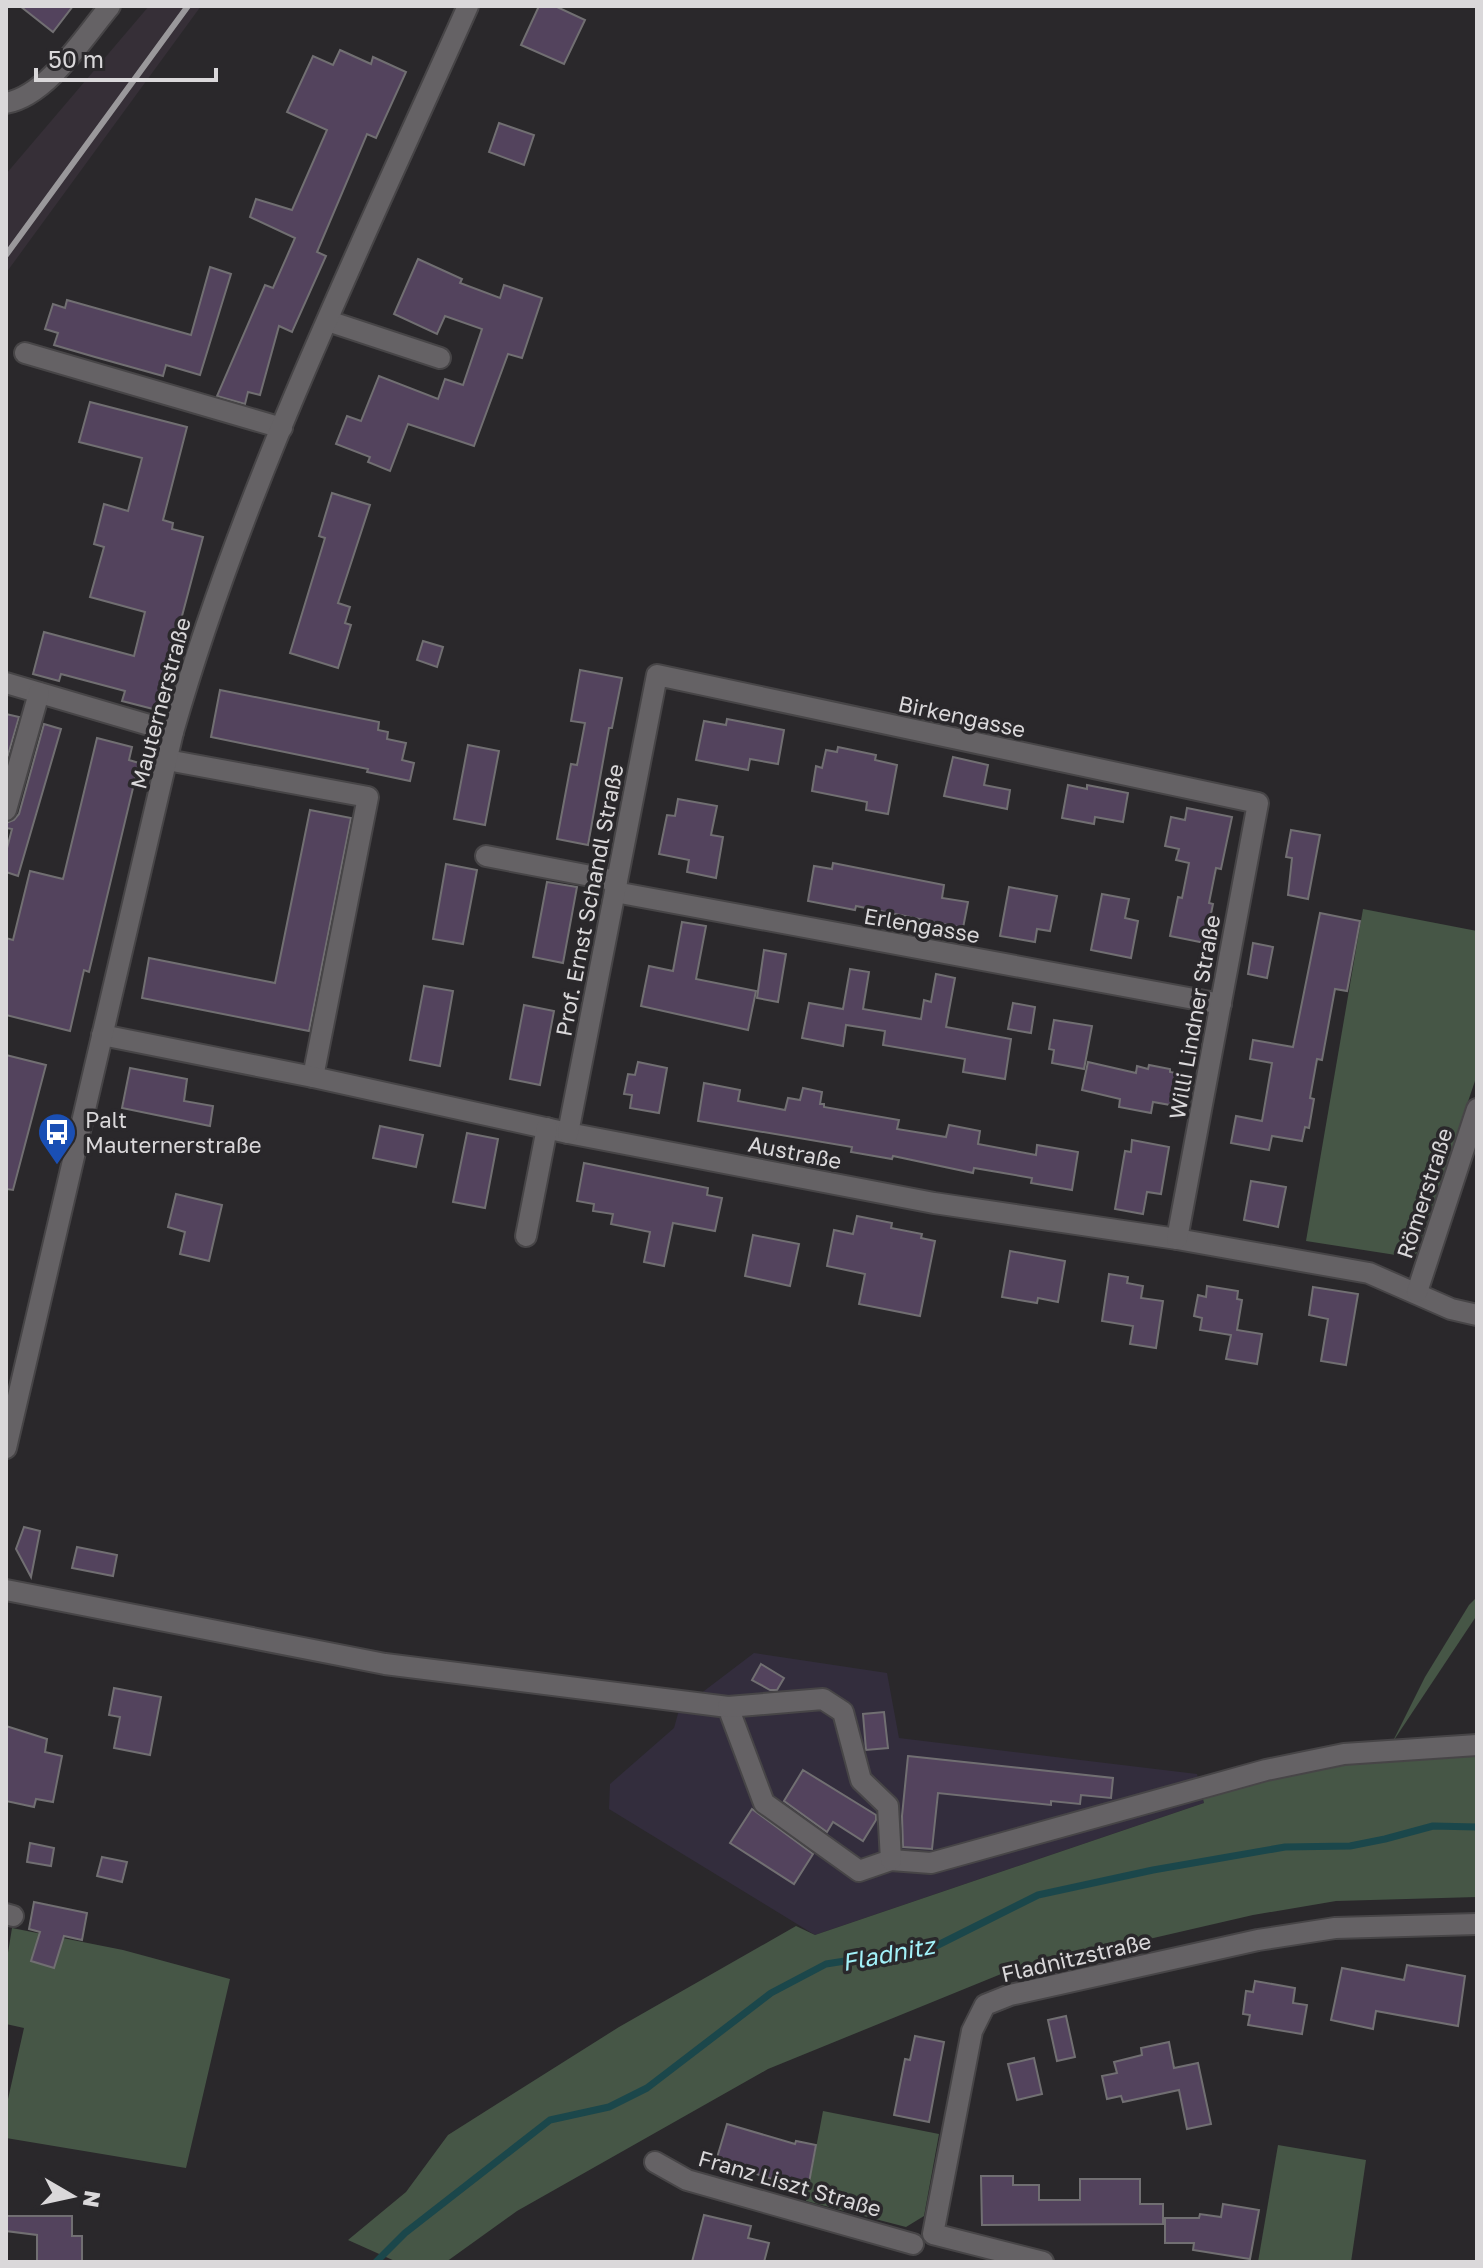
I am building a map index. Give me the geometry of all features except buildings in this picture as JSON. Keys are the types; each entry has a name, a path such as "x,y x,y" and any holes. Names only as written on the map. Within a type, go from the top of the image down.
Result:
{"street":[{"path":"6,103 35,91 110,6"},
{"name":"Mauternerstraße","path":"6,1448 173,732 212,606 282,428 468,6"},
{"path":"328,321 440,358"},
{"path":"25,353 282,428"},
{"name":"Birkengasse","path":"657,675 1258,803"},
{"name":"Prof. Ernst Schandl Straße","path":"568,1133 657,675"},
{"path":"6,683 173,732"},
{"path":"6,810 39,693"},
{"path":"167,760 368,797 313,1077"},
{"name":"Willi Lindner Straße","path":"1177,1239 1258,803"},
{"name":"Erlengasse","path":"486,856 616,887 1221,1004"},
{"name":"Austraße","path":"102,1035 568,1133 934,1203 1177,1239 1369,1273 1451,1309 1477,1315"},
{"name":"Römerstraße","path":"1417,1292 1477,1109"},
{"path":"526,1236 547,1128"},
{"path":"6,1590 385,1664 728,1707 823,1699 843,1712 861,1780 888,1806 891,1860"},
{"path":"728,1707 764,1803 859,1871 891,1860 931,1863 1266,1770 1344,1754 1477,1745"},
{"name":"Fladnitzstraße","path":"933,2234 972,2031 985,2005 1010,1995 1258,1940 1335,1928 1477,1924"},
{"name":"Franz Liszt Straße","path":"655,2162 687,2180 912,2253 933,2234"},
{"path":"933,2234 1043,2262"}],"shaded area":[{"path":"149,6 201,6 6,273 6,174"},
{"path":"754,1653 887,1673 899,1738 1197,1774 1204,1803 815,1935 609,1809 610,1784 674,1728 679,1710"}],"green space":[{"path":"1363,909 1477,931 1477,1075 1415,1258 1306,1241"},
{"path":"1477,1597 1477,1615 1392,1743 1425,1677"},
{"path":"1477,1752 1477,1897 1336,1901 1253,1915 1006,1972 768,2069 517,2211 446,2262 397,2262 348,2240 406,2192 448,2135 619,2027 796,1926 815,1935 1204,1803 1202,1795 1345,1761"},
{"path":"12,1928 123,1950 230,1979 186,2168 6,2138 6,2108 24,2028 6,2024 6,1965"},
{"path":"823,2111 939,2134 924,2216 906,2227 806,2201"},
{"path":"1278,2145 1366,2160 1351,2262 1258,2262"}],"waterway":[{"name":"Fladnitz","path":"376,2262 405,2233 550,2120 609,2107 647,2088 771,1993 826,1964 934,1947 1038,1895 1153,1870 1285,1847 1350,1846 1433,1826 1477,1827"}],"railway":[{"path":"6,255 188,6"}],"place":[{"name":"Palt Mauternerstraße","path":"57,1166"}]}
